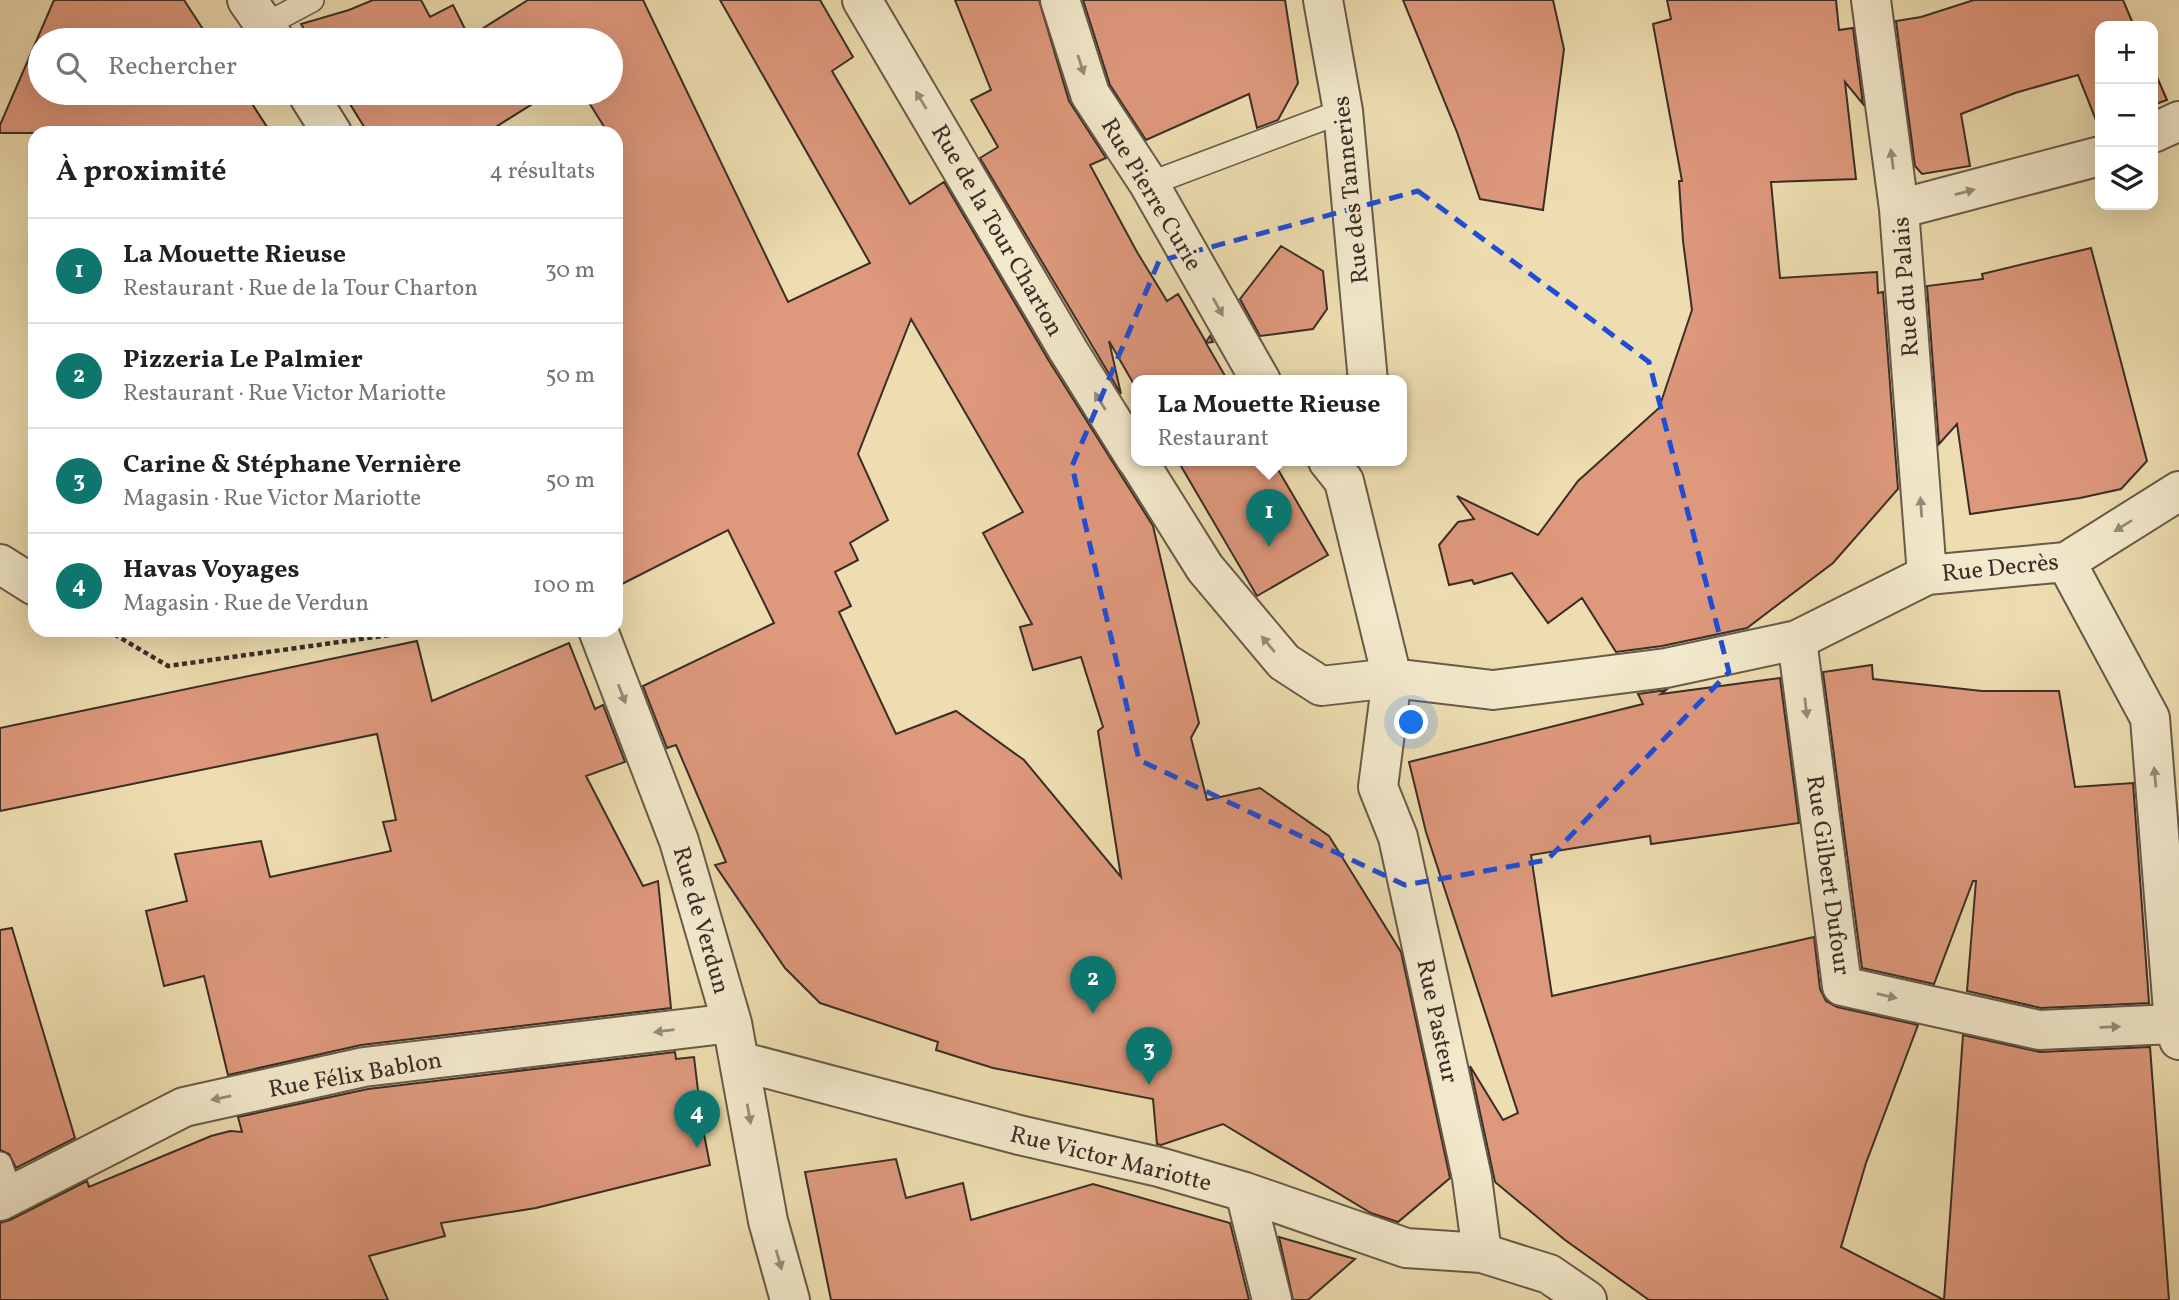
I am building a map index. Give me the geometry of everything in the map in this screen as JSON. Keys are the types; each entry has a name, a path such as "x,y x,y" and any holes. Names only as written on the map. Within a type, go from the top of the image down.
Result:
{"street":[{"name":"Rue de la Tour Charton","path":"862,0 1068,351 1131,451"},
{"name":"Rue Pierre Curie","path":"1060,0 1090,94 1149,184 1258,375"},
{"name":"Rue des Tanneries","path":"1323,0 1343,111 1367,375"},
{"name":"Rue du Palais","path":"1871,0 1899,209 1927,575"},
{"path":"314,105 328,126"},
{"path":"2158,131 2179,121"},
{"path":"1899,209 2095,157"},
{"name":"Rue de la Tour Charton","path":"1141,466 1205,568 1284,662 1321,686 1392,678"},
{"path":"1340,468 1392,678 1493,690 1666,668 1797,640 1927,575"},
{"name":"Rue Decrès","path":"1927,575 2066,562 2179,491"},
{"path":"2066,562 2150,718 2177,1032"},
{"path":"0,564 28,582"},
{"name":"Rue de Verdun","path":"601,637 679,841 732,1023 768,1221 790,1300"},
{"name":"Rue Gilbert Dufour","path":"1797,640 1842,986 2039,1030 2177,1032"},
{"name":"Rue Pasteur","path":"1392,678 1378,786 1398,837 1472,1178 1482,1253"},
{"name":"Rue Félix Bablon","path":"4,1186 184,1107 364,1067 732,1023"},
{"name":"Rue Victor Mariotte","path":"739,1061 1020,1135 1159,1167 1245,1192 1406,1248 1482,1253"},
{"path":"1245,1192 1272,1300"},
{"path":"1482,1253 1549,1273 1587,1300"}],"lane":[{"path":"262,22 312,0"},
{"path":"1149,184 1343,111"}],"path":[{"path":"119,637 168,666 375,637"}],"highlighted area":[{"path":"1418,191 1649,362 1729,672 1547,860 1405,885 1139,760 1072,466 1159,261"}],"building":[{"path":"54,0 184,0 202,28 42,28"},
{"path":"373,0 421,0 430,17 453,5 464,28 304,28 301,24"},
{"path":"528,0 643,0 788,302 870,263 720,0 820,0 853,57 832,71 910,204 944,182 1049,361 1153,526 1199,723 1191,738 1207,800 1260,788 1329,836 1401,952 1450,1178 1398,1222 1371,1213 1223,1124 1161,1145 1157,1144 1153,1099 993,1068 936,1050 938,1042 820,1003 785,968 715,865 726,862 676,745 667,748 643,686 774,623 728,530 623,583 623,126 604,126 590,105 623,105 623,28 483,28","holes":["911,319 1023,512 983,533 1032,624 1020,627 1033,670 1081,657 1103,727 1098,731 1121,877 1024,760 956,711 896,734 839,612 851,606 835,572 858,560 850,543 888,520 858,454"]},
{"path":"955,0 1039,0 1069,101 1106,158 1090,165 1167,301 1178,294 1206,342 1210,336 1213,342 1206,343 1225,375 1131,375 1131,379 1109,341 1121,394 980,158 998,147 971,100 991,90"},
{"path":"1083,0 1285,0 1298,83 1278,120 1257,128 1249,94 1146,140 1110,85"},
{"path":"1403,0 1553,0 1564,49 1543,210 1480,199 1457,132"},
{"path":"1667,0 1836,0 1839,30 1853,28 1863,104 1845,82 1856,179 1771,182 1780,278 1877,272 1878,293 1883,292 1898,489 1833,563 1747,628 1662,646 1616,652 1582,598 1548,623 1512,573 1474,584 1472,580 1449,585 1439,545 1458,522 1474,519 1457,496 1538,535 1578,481 1659,408 1692,310 1683,241 1679,181 1682,181 1653,24 1671,19"},
{"path":"1974,0 2123,0 2132,21 2095,21 2095,118 2078,75 2015,93 1961,114 1970,166 1922,174 1915,166 1896,21 1921,17"},
{"path":"28,60 28,105 253,105 266,126 28,126 28,133 0,133 0,125"},
{"path":"2158,79 2167,100 2158,103"},
{"path":"350,105 531,105 497,126 364,126"},
{"path":"1281,246 1323,271 1327,309 1313,329 1260,336 1240,299"},
{"path":"2091,248 2147,461 2121,489 2080,498 1970,514 1957,424 1939,444 1927,286 1983,279 1982,274"},
{"path":"1181,466 1276,466 1328,555 1257,596"},
{"path":"417,641 432,701 569,643 595,709 603,705 625,762 586,776 643,886 658,881 671,1008 361,1045 228,1075 204,976 164,986 146,911 187,901 175,854 261,841 270,877 391,851 383,822 396,820 377,734 0,811 0,728"},
{"path":"1872,665 1873,679 1982,691 2059,691 2075,787 2133,783 2149,1003 2041,1008 1967,991 1976,881 1973,881 1934,984 1862,968 1823,672"},
{"path":"1780,678 1799,823 1651,844 1650,836 1531,855 1552,996 1814,937 1820,989 1826,1001 1837,1007 1918,1025 1866,1163 1841,1247 1944,1300 1649,1300 1565,1240 1495,1182 1470,1066 1503,1120 1518,1113 1426,832 1409,762 1643,704 1638,694 1666,690 1661,694"},
{"path":"12,928 75,1138 16,1168 9,1154 0,1150 0,930"},
{"path":"1963,1035 2040,1052 2150,1047 2169,1300 1944,1300"},
{"path":"675,1052 676,1059 694,1057 710,1165 536,1208 441,1223 445,1236 369,1256 388,1300 0,1300 0,1223 87,1181 89,1187 211,1136 230,1131 242,1132 238,1117 368,1089"},
{"path":"896,1159 906,1198 963,1183 971,1220 1093,1184 1230,1223 1249,1300 831,1300 805,1172"},
{"path":"1279,1237 1355,1259 1308,1300 1293,1300"}],"place":[{"name":"La Mouette Rieuse","path":"1269,547"},
{"name":"Pizzeria Le Palmier","path":"1093,1014"},
{"name":"Carine & Stéphane Vernière","path":"1149,1085"},
{"name":"Havas Voyages","path":"697,1148"}]}
